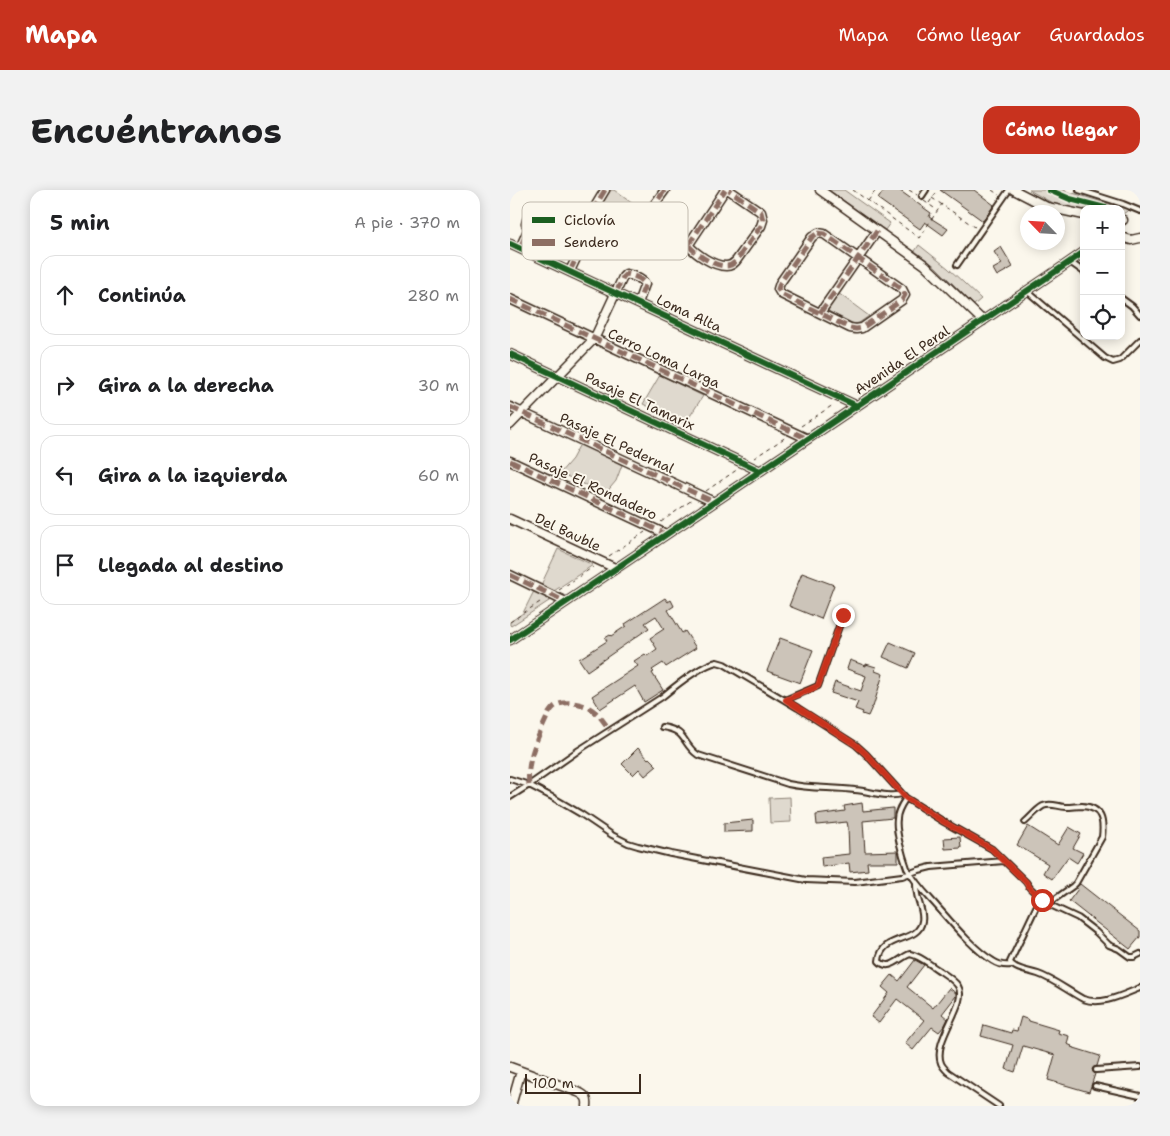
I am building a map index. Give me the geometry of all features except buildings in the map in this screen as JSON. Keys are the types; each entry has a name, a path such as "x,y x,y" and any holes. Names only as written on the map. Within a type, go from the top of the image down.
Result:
{"street":[{"path":"597,202 605,190"},
{"path":"656,202 665,190"},
{"path":"727,190 761,212 763,220 761,226 732,265 726,266 706,260 688,245 727,190"},
{"path":"820,190 926,265 983,321"},
{"path":"1014,190 1046,207 1080,214"},
{"path":"820,313 877,231"},
{"path":"818,233 824,234 902,289 904,295 902,300 862,328 850,328 820,313 781,294 778,289 780,283 812,237 818,233"},
{"path":"1125,238 1131,240 1140,238"},
{"name":"Loma Alta","path":"510,244 520,248"},
{"path":"520,248 522,244"},
{"name":"Avenida El Peral","path":"510,640 1080,255"},
{"name":"Loma Alta","path":"546,260 857,406"},
{"path":"570,271 575,260"},
{"path":"510,425 593,338 626,274 630,274 643,281 646,285 638,303"},
{"name":"Cerro Loma Larga","path":"510,299 808,439"},
{"name":"Pasaje El Tamarix","path":"510,354 760,471"},
{"name":"Pasaje El Pedernal","path":"510,406 714,502"},
{"name":"Pasaje El Rondadero","path":"510,461 666,534"},
{"name":"Del Bauble","path":"510,519 615,568"},
{"path":"510,575 566,602"},
{"path":"510,630 518,634"},
{"path":"510,1067 578,1092 587,1099 588,1106"},
{"path":"511,1106 521,1071"}],"lane":[{"path":"922,196 926,190"},
{"path":"957,264 1009,190"},
{"path":"1079,190 1140,211"},
{"path":"1070,262 1080,269"},
{"path":"1027,291 1104,358 1113,362 1120,360 1140,340"},
{"path":"1125,301 1140,315"},
{"path":"786,700 818,686 843,615"},
{"path":"510,797 672,689 714,662 717,662 724,664 786,700 856,745 904,796 944,822 988,846 1042,900 1078,918 1109,945 1130,957 1136,957 1140,954"},
{"path":"662,727 677,731 698,755 788,784 854,789 904,796"},
{"path":"510,779 529,785 561,801 612,835 628,843 671,854 806,880 855,882 902,876 932,867 1004,860"},
{"path":"904,796 896,823 910,874 945,916 970,942 991,960 1005,966 1011,965 1015,968 1042,975 1079,997 1090,1001 1099,1002 1107,1000 1140,988"},
{"path":"1025,822 1047,805 1066,808 1085,806 1095,809 1102,816 1102,837 1076,883 1048,904"},
{"path":"916,882 916,893 923,920 921,925 914,933 883,948 879,961 887,966 910,954 918,956 958,985 960,992 959,1000 940,1044 939,1058 941,1065 948,1072 999,1106"},
{"path":"1011,965 1010,959 1039,902 1042,900"},
{"path":"1096,1070 1140,1067"},
{"path":"1095,1086 1140,1096"}],"path":[{"path":"852,190 919,238 942,204"},
{"path":"868,201 876,190"},
{"path":"928,204 938,190"},
{"path":"992,190 1004,198"},
{"path":"932,198 981,231"},
{"path":"510,622 842,399"}],"shaded area":[{"path":"611,190 614,190 630,202 602,202"},
{"path":"829,190 844,190 890,223 885,230"},
{"path":"1029,190 1063,190 1112,205 1080,205 1080,210 1065,205 1054,204"},
{"path":"919,245 948,268 981,299 974,305 936,267 915,251"},
{"path":"838,293 869,316 854,324 830,312 828,307"},
{"path":"660,375 703,396 685,424 643,404"},
{"path":"580,444 622,465 616,481 605,494 560,473 572,459"},
{"path":"558,549 593,565 554,591 541,585"},
{"path":"534,591 552,599 511,626 510,622 523,613"},
{"path":"790,797 791,822 770,823 769,798"}],"marked path":[{"path":"598,202 605,190"},
{"path":"656,202 665,190"},
{"path":"688,245 725,190"},
{"path":"688,245 710,262 728,266 736,261 761,226 763,220 761,212 729,190"},
{"path":"820,313 877,231"},
{"path":"818,233 824,234 902,289 905,295 902,300 862,328 856,329 850,328 781,294 778,289 780,283 812,237 818,233"},
{"path":"520,248 522,244"},
{"path":"570,271 575,260"},
{"path":"616,293 623,277 626,274 631,275 642,281 645,285 638,303"},
{"path":"510,299 808,439"},
{"path":"510,407 714,502"},
{"path":"510,461 666,534"},
{"path":"510,575 566,602"},
{"path":"529,785 531,757 549,713 553,708 563,703 586,706 597,714 610,730"}],"cycle path":[{"path":"1049,190 1070,199 1093,205"},
{"path":"510,244 522,250"},
{"path":"510,640 1080,255"},
{"path":"544,260 857,406"},
{"path":"510,354 760,471"}],"route":[{"path":"843,615 818,686 786,700 850,740 866,754 906,798 992,849 1042,900"}]}
